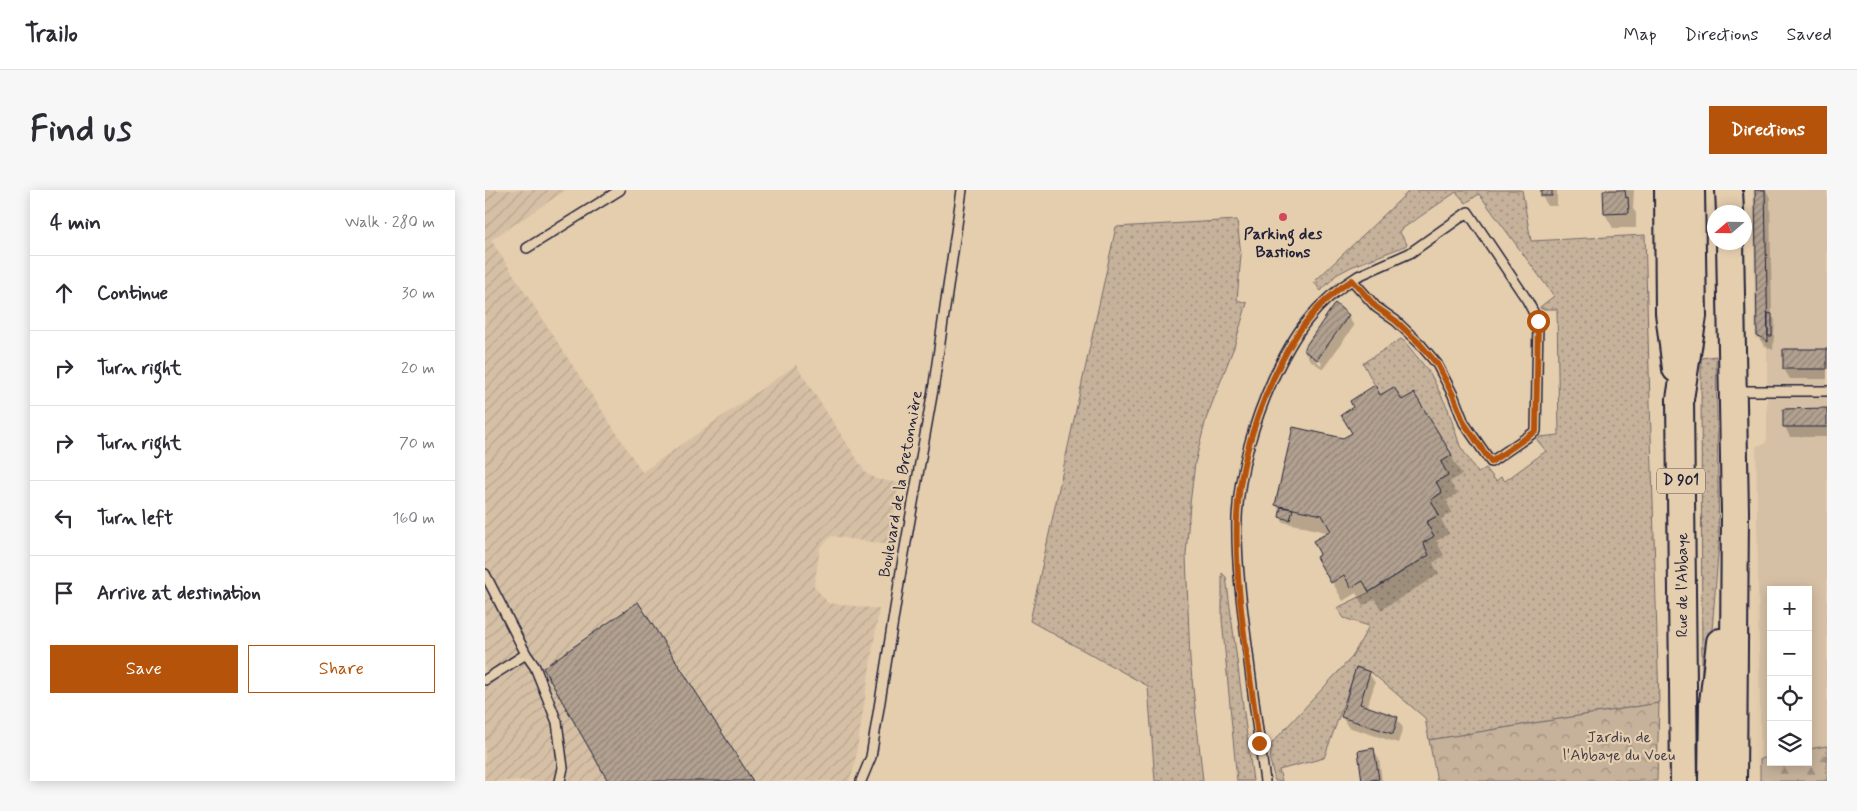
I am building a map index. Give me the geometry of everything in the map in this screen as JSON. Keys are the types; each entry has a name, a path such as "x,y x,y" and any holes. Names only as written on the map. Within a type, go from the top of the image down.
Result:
{"main road":[{"name":"Rue de l'Abbaye","path":"1668,190 1669,313 1680,398 1683,778"},
{"name":"Rue de l'Abbaye","path":"1680,398 1693,316 1691,190"},
{"path":"1729,190 1729,205"},
{"path":"1730,250 1735,512 1733,781"},
{"path":"1713,781 1713,703 1735,512"}],"lane":[{"path":"527,248 621,190"},
{"name":"Boulevard de la Bretonnière","path":"861,781 871,757 934,384 962,190"},
{"path":"1265,781 1238,569 1237,516 1245,464 1263,402 1284,354 1303,324 1326,299 1352,280 1410,253 1468,212 1527,300 1538,321 1536,431 1491,462 1464,423 1453,395 1437,364 1396,321 1376,307 1352,280"},
{"path":"1733,391 1827,391"},
{"path":"1723,417 1734,464"},
{"path":"485,574 526,654 535,667 557,722 563,768 560,781"},
{"path":"485,680 526,654"}],"shaded area":[{"path":"485,190 566,190 491,240 642,472 796,365 866,473 876,479 899,483 889,545 831,536 820,548 814,586 828,603 879,609 854,768 849,781 485,781"},
{"path":"1753,190 1827,190 1827,781 1761,781 1756,446 1765,444 1767,438 1767,347 1765,342 1755,338"}],"green space":[{"path":"1410,190 1522,190 1531,241 1645,235 1659,703 1429,740 1425,718 1372,673 1357,667 1324,758 1279,770 1282,781 1275,781 1270,760 1272,743 1352,657 1369,626 1344,618 1337,608 1370,592 1429,555 1423,543 1434,536 1426,522 1439,515 1431,500 1442,493 1436,482 1447,475 1441,462 1452,455 1414,394 1402,400 1380,395 1363,363 1401,339 1405,342 1430,373 1448,409 1460,446 1478,473 1486,468 1496,481 1501,477 1505,481 1546,451 1537,440 1540,437 1559,435 1557,309 1541,309 1540,307 1554,296 1479,194 1466,203 1456,192 1399,231 1407,244 1405,246 1351,267 1336,275 1321,291 1314,282"},
{"path":"1237,220 1241,255 1237,300 1247,303 1234,347 1206,419 1195,463 1186,555 1190,660 1203,781 1155,781 1148,686 1030,621 1116,227"},
{"path":"1716,356 1719,543 1708,680 1702,680 1701,358"},
{"path":"1222,573 1226,577 1253,781 1237,781 1222,619"},
{"name":"Jardin de l'Abbaye du Voeu","path":"1659,703 1657,781 1437,781 1429,740"},
{"path":"1827,746 1827,781 1760,781 1760,759 1767,758 1767,766 1812,766 1812,748"}],"building":[{"path":"1541,190 1552,190 1552,196 1541,196"},
{"path":"1603,190 1625,190 1626,198 1628,197 1629,213 1604,214"},
{"path":"1755,190 1765,190 1768,342 1757,336"},
{"path":"1335,303 1349,315 1317,360 1303,350"},
{"path":"1768,313 1772,314 1772,336 1768,336"},
{"path":"1783,349 1827,349 1827,369 1783,369"},
{"path":"1375,385 1380,395 1394,387 1402,400 1414,393 1452,455 1441,462 1448,475 1436,482 1442,492 1431,500 1439,515 1426,522 1434,536 1423,543 1429,555 1369,592 1363,581 1351,588 1344,575 1331,583 1316,557 1320,554 1313,541 1331,531 1322,515 1275,505 1293,427 1343,438 1352,433 1341,415 1353,407 1350,401"},
{"path":"1827,408 1827,427 1783,427 1783,409"},
{"path":"1281,507 1293,509 1290,520 1279,517"},
{"path":"638,602 753,781 608,781 543,668"},
{"path":"1356,667 1370,672 1360,704 1398,717 1393,734 1341,717"},
{"path":"1374,748 1379,779 1362,781 1358,751"}],"place":[{"name":"Parking des Bastions","path":"1283,217"}],"route":[{"path":"1259,743 1240,594 1237,516 1245,464 1263,402 1284,354 1303,324 1326,299 1352,280 1376,307 1396,321 1437,364 1453,395 1464,423 1491,462 1536,431 1538,321"}]}
